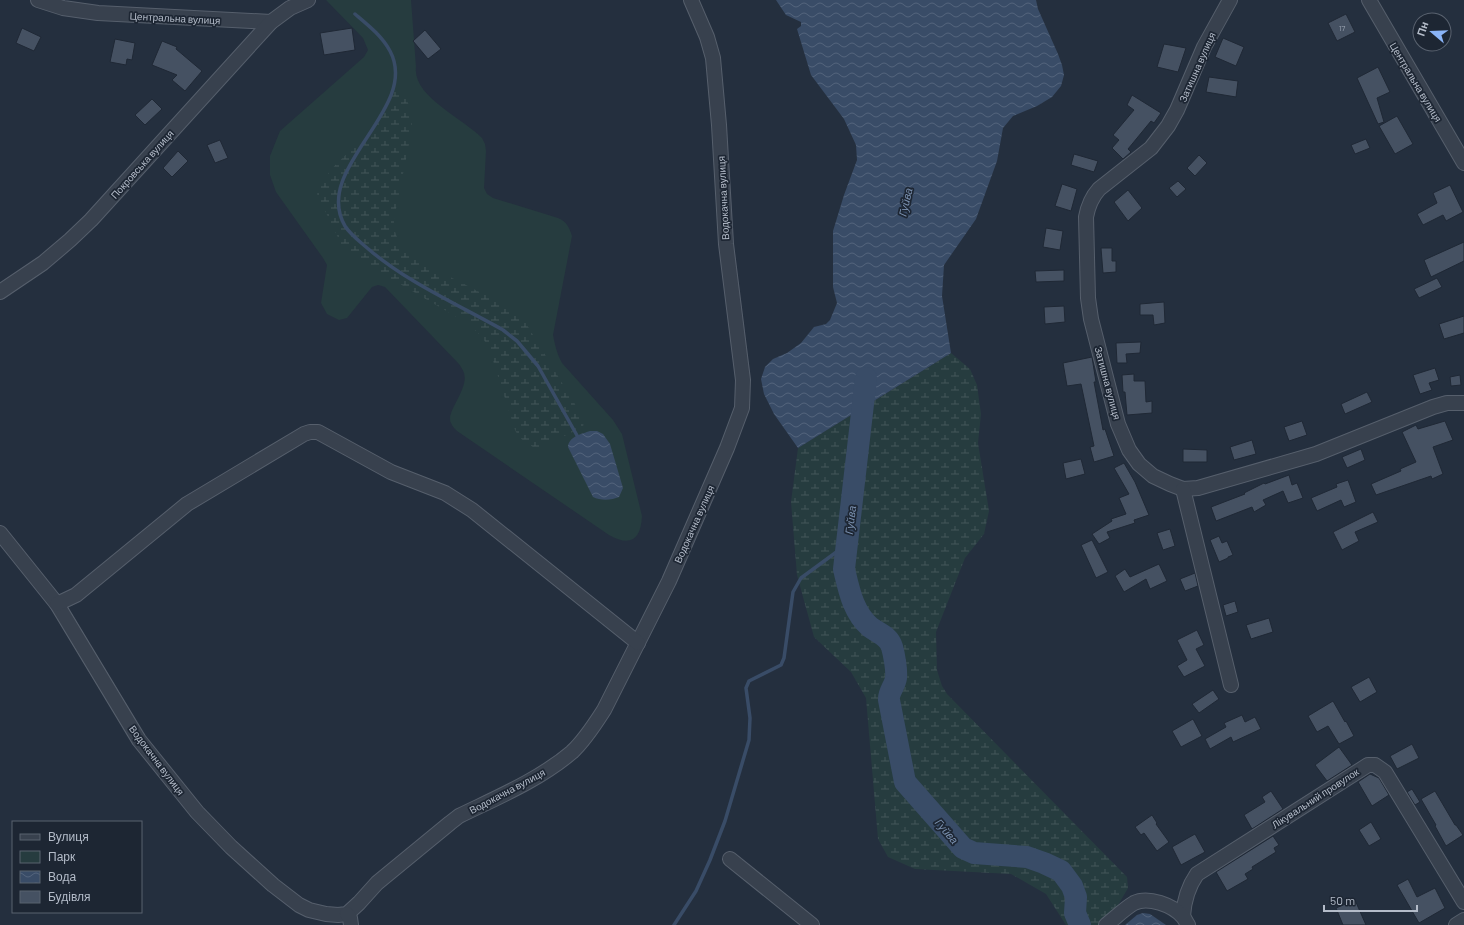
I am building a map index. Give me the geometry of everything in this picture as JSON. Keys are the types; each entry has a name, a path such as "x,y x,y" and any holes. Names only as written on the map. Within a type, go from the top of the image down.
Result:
{"street":[{"name":"Центральна вулиця","path":"38,0 63,8 98,14 271,22"},
{"path":"271,22 290,8 308,0"},
{"name":"Водокачна вулиця","path":"0,533 57,604 139,740 207,824 267,880 299,905 309,910 338,915 349,919 359,903 377,883 450,822 536,778 573,751 604,710 669,581 727,448 742,408 743,380 726,244 719,125 713,58 707,37 691,0"},
{"name":"Затишна вулиця","path":"1230,0 1204,47 1177,110 1168,126 1151,148 1092,196 1086,217 1089,305 1091,319 1118,424 1129,450 1139,464 1153,476 1183,489 1198,488 1316,454 1433,407 1448,403 1464,403"},
{"name":"Центральна вулиця","path":"1369,0 1464,163"},
{"name":"Покровська вулиця","path":"0,292 43,263 80,230 271,22"},
{"path":"57,604 76,595 187,504 304,434 318,432 391,472 445,493 472,510 638,643"},
{"path":"1183,489 1230,686"},
{"name":"Лікувальний провулок","path":"1185,921 1184,901 1191,883 1197,874 1368,765 1375,765 1385,772 1464,902"},
{"path":"730,859 812,925"},
{"path":"1106,925 1134,903 1142,900 1150,900 1168,906 1185,921"},
{"path":"1456,925 1464,920"}],"green space":[{"path":"326,0 411,0 417,78 422,88 430,97 482,138 486,151 484,188 487,194 493,198 558,218 564,221 569,227 572,236 553,335 557,353 562,363 613,420 622,434 642,516 639,531 637,536 633,539 628,541 616,539 609,535 456,430 451,424 450,418 461,393 465,380 464,373 459,364 385,287 378,285 372,287 347,318 339,320 327,314 321,303 327,265 276,192 270,175 270,156 280,131 364,57 368,50 363,38"},
{"path":"393,89 403,95 409,105 412,123 394,219 398,240 411,257 505,305 524,320 582,416 584,421 583,427 537,449 524,441 515,430 490,351 483,338 467,323 357,259 342,246 317,194 327,175 374,126 387,105"},
{"path":"951,353 970,369 977,385 981,414 978,443 989,511 984,534 965,558 936,632 937,670 942,686 947,694 1127,877 1128,888 1114,912 1099,925 1066,925 1046,894 1011,874 915,869 888,857 878,839 866,698 851,672 814,637 797,575 791,502 798,448"}],"water":[{"path":"776,0 1036,0 1038,9 1058,54 1064,75 1061,86 1052,97 1037,106 1013,116 1003,128 997,161 976,219 944,265 942,296 951,353 798,448 774,414 764,394 761,379 765,367 773,359 787,353 801,343 814,327 826,324 830,320 837,303 833,287 833,231 857,160 856,145 844,119 811,75 797,29 801,26 801,22 786,15"},
{"path":"590,431 597,431 603,434 610,444 623,488 619,497 606,500 593,497 568,447 573,438"},
{"path":"1143,913 1150,914 1166,925 1125,925 1137,915"}],"building":[{"path":"1346,14 1355,32 1337,41 1328,23"},
{"path":"22,28 41,37 34,51 16,43"},
{"path":"352,28 355,50 324,55 320,33"},
{"path":"425,30 441,49 428,59 413,41"},
{"path":"1223,38 1244,47 1236,66 1215,57"},
{"path":"115,39 135,43 132,60 127,59 126,65 110,62"},
{"path":"162,41 177,47 176,49 202,71 185,91 172,80 177,75 152,65"},
{"path":"1164,44 1186,48 1178,72 1157,67"},
{"path":"1378,67 1390,92 1377,98 1384,122 1378,124 1357,78"},
{"path":"1209,77 1238,81 1236,97 1206,92"},
{"path":"1132,95 1161,113 1154,123 1151,121 1128,149 1131,152 1123,159 1112,148 1119,140 1113,135 1134,110 1127,105"},
{"path":"152,99 162,109 145,125 135,115"},
{"path":"1397,116 1413,144 1395,154 1379,126"},
{"path":"1366,139 1370,148 1355,154 1351,145"},
{"path":"220,140 228,158 215,163 207,145"},
{"path":"178,151 188,161 172,177 163,168"},
{"path":"1074,154 1098,161 1094,172 1071,165"},
{"path":"1199,155 1207,163 1195,176 1187,168"},
{"path":"1178,181 1186,189 1177,197 1169,188"},
{"path":"1062,184 1077,189 1071,211 1055,206"},
{"path":"1450,185 1463,212 1446,221 1443,215 1423,225 1417,214 1437,203 1433,193"},
{"path":"1128,190 1142,208 1128,221 1114,202"},
{"path":"1046,228 1063,231 1060,250 1043,247"},
{"path":"1464,242 1464,261 1431,277 1424,260"},
{"path":"1101,248 1112,248 1112,261 1116,261 1116,272 1103,273"},
{"path":"1064,270 1064,281 1036,282 1035,271"},
{"path":"1437,278 1442,287 1419,298 1414,289"},
{"path":"1164,302 1165,323 1154,325 1153,315 1140,315 1140,304"},
{"path":"1064,306 1065,322 1045,324 1044,307"},
{"path":"1464,316 1464,333 1444,339 1439,324"},
{"path":"1141,342 1140,353 1126,354 1127,363 1117,363 1116,343"},
{"path":"1092,357 1096,382 1094,382 1103,430 1105,429 1114,456 1094,462 1090,447 1094,446 1081,384 1067,386 1063,363"},
{"path":"1435,368 1439,380 1429,383 1432,390 1420,394 1413,375"},
{"path":"1134,374 1134,381 1145,381 1146,402 1152,401 1152,413 1127,415 1122,375"},
{"path":"1460,375 1461,385 1451,386 1450,377"},
{"path":"1367,392 1372,402 1345,414 1341,404"},
{"path":"1302,421 1307,435 1289,441 1284,427"},
{"path":"1445,421 1453,440 1433,447 1443,474 1432,479 1431,476 1376,495 1371,484 1401,471 1400,469 1416,462 1402,432 1416,425 1418,429"},
{"path":"1252,440 1256,454 1234,460 1230,447"},
{"path":"1183,449 1207,450 1207,462 1183,462"},
{"path":"1361,449 1365,460 1347,468 1342,457"},
{"path":"1081,459 1085,474 1066,479 1063,463"},
{"path":"1124,463 1135,482 1149,515 1134,520 1135,523 1107,532 1110,538 1099,544 1092,534 1112,521 1111,519 1126,514 1119,498 1129,494 1114,468"},
{"path":"1289,475 1292,485 1297,483 1303,498 1288,503 1283,491 1263,500 1266,505 1254,512 1252,507 1216,521 1211,507 1245,494 1244,493 1264,483 1265,484"},
{"path":"1348,480 1356,502 1344,507 1341,500 1317,511 1311,498 1337,487 1336,484"},
{"path":"1373,512 1378,522 1355,532 1359,541 1342,550 1333,532"},
{"path":"1170,529 1175,546 1163,550 1157,533"},
{"path":"1219,536 1222,543 1227,541 1233,555 1219,562 1210,540"},
{"path":"1092,540 1108,572 1096,578 1081,545"},
{"path":"1159,564 1167,581 1150,589 1146,579 1124,592 1115,576 1125,569 1130,577"},
{"path":"1195,573 1198,586 1185,591 1180,579"},
{"path":"1235,601 1238,612 1226,616 1223,605"},
{"path":"1269,618 1273,632 1251,639 1246,625"},
{"path":"1197,630 1204,645 1196,649 1205,666 1184,677 1177,666 1187,660 1177,640"},
{"path":"1369,677 1377,692 1360,702 1351,687"},
{"path":"1213,690 1219,699 1199,713 1192,704"},
{"path":"1333,701 1354,736 1339,744 1328,726 1317,732 1308,716"},
{"path":"1242,715 1245,722 1255,717 1261,729 1233,742 1231,737 1210,749 1205,739 1226,727 1224,723"},
{"path":"1193,719 1202,736 1181,747 1172,731"},
{"path":"1412,744 1419,758 1397,769 1390,756"},
{"path":"1339,747 1352,765 1327,781 1315,765"},
{"path":"1370,774 1379,778 1389,795 1372,806 1358,782"},
{"path":"1412,789 1420,802 1415,805 1407,792"},
{"path":"1271,791 1283,809 1252,829 1244,815 1265,802 1262,797"},
{"path":"1435,791 1455,825 1463,835 1446,846 1421,799"},
{"path":"1152,815 1157,823 1156,824 1169,842 1157,851 1144,833 1141,835 1135,827"},
{"path":"1371,822 1381,839 1369,846 1359,830"},
{"path":"1195,834 1205,852 1181,865 1172,847"},
{"path":"1273,836 1279,845 1274,848 1276,852 1252,867 1253,869 1245,874 1248,879 1227,891 1216,872"},
{"path":"1408,879 1417,897 1435,888 1445,908 1419,923 1397,885"},
{"path":"1355,900 1366,925 1343,925 1336,908"}],"waterway":[{"path":"355,14 383,40 390,51 396,73 391,95 380,117 352,160 342,182 338,204 345,226 352,235 381,260 432,292 503,330 517,341 538,366 579,439"},
{"name":"Гуйва","path":"866,378 844,569 852,600 859,615 870,627 886,637 891,643 896,675 889,700 905,782 963,848 974,853 1027,857 1061,871 1072,886 1076,897 1075,913 1080,925"},
{"path":"674,925 696,891 725,821 749,740 750,718 746,688 749,681 781,665 784,658 793,592 801,578 846,545"}]}
